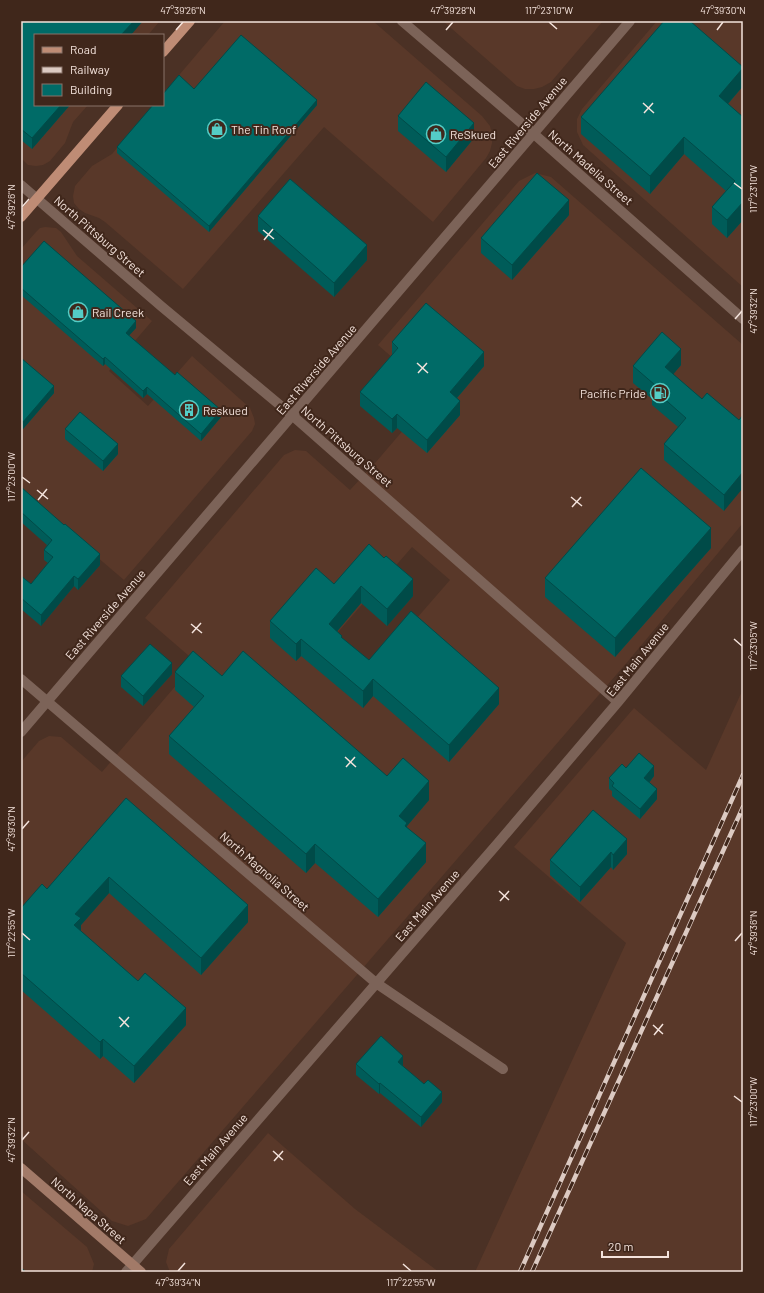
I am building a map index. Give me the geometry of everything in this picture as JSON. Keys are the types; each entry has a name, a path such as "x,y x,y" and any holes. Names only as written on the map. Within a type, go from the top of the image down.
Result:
{"main road":[{"path":"164,51 190,21"},
{"path":"21,218 117,106"},
{"name":"North Napa Street","path":"21,1168 129,1268 141,1272"}],"street":[{"name":"North Madelia Street","path":"402,21 534,134 743,319"},
{"name":"East Riverside Avenue","path":"21,732 630,21"},
{"name":"North Pittsburg Street","path":"21,185 161,306 293,416 618,702"},
{"name":"East Main Avenue","path":"129,1268 618,702 743,550"},
{"name":"North Magnolia Street","path":"21,679 376,983 502,1069"}],"shaded area":[{"path":"21,21 159,22 149,34 34,34 34,106 87,106 73,122 65,143 50,161 43,165 36,166 28,165 21,158"},
{"path":"225,21 373,21 482,116 490,126 492,143 486,158 433,222 324,127 183,289 105,222 79,209 74,203 73,196 75,186 92,166 112,154 152,106 164,106 164,93"},
{"path":"443,21 603,21 551,82 542,87 525,89 517,86"},
{"path":"657,21 743,21 743,287 583,145 577,132 577,119 582,109"},
{"path":"535,173 551,177 743,345 743,523 629,660 146,1219 128,1226 112,1221 21,1139 21,762 39,741 49,736 61,737 102,772 196,662 145,618 284,455 295,450 306,451 350,490 376,462 434,394 378,345 519,181","holes":["412,547 450,580 370,672 332,639"]},
{"path":"40,228 56,228 61,232 77,256 152,321 109,371 148,406 192,356 250,408 254,418 255,424 252,431 124,580 21,492 21,249"},
{"path":"743,689 743,1272 475,1272 626,943 514,847 634,708 706,770"},
{"path":"268,1133 355,1209 439,1272 170,1272 166,1262 169,1249"},
{"path":"21,1191 87,1247 94,1264 92,1272 21,1272"}],"building":[{"path":"21,21 134,21 122,34 34,34 34,106 60,106 32,138 21,129"},
{"path":"664,21 690,21 743,67 719,96 743,117 743,202 727,220 712,207 735,181 684,137 650,176 581,117"},
{"name":"The Tin Roof","path":"241,35 317,100 209,226 117,147 152,106 164,106 164,93 179,75 194,89"},
{"name":"ReSkued","path":"426,82 474,123 446,157 398,116"},
{"path":"537,173 569,200 512,265 481,238"},
{"path":"290,179 367,245 334,283 258,216"},
{"path":"44,241 136,321 126,333 175,375 177,372 221,410 201,434 147,387 143,391 105,357 103,359 21,288 21,267"},
{"path":"426,303 484,352 450,392 460,401 427,440 397,414 392,419 360,392 398,348 392,342"},
{"path":"662,332 681,349 665,367 702,399 707,393 739,420 743,415 743,472 724,495 664,444 686,418 652,388 655,385 633,366"},
{"path":"21,358 54,386 23,422 21,421"},
{"path":"80,412 118,444 103,461 65,429"},
{"path":"641,468 711,528 615,638 545,578"},
{"path":"21,487 100,554 78,579 74,576 41,615 21,598 21,576 31,584 53,557 44,550 52,540 21,512"},
{"path":"369,544 384,558 386,556 413,579 387,609 361,586 329,624 342,636 341,637 369,660 411,611 499,688 449,745 373,679 363,691 301,639 296,644 270,621 316,568 334,584"},
{"path":"150,644 172,663 143,696 121,676"},
{"path":"193,651 222,676 243,651 387,776 403,758 429,781 399,816 407,823 405,826 426,843 378,899 315,844 306,854 169,736 204,696 175,672"},
{"path":"639,753 654,766 644,778 657,789 640,809 612,786 614,783 609,778 622,764 626,768"},
{"path":"126,798 248,905 201,958 109,877 75,914 81,918 74,925 138,981 145,973 186,1008 134,1066 103,1039 100,1042 21,973 21,908 42,884 47,889"},
{"path":"593,810 627,839 613,855 611,852 580,887 550,860"},
{"path":"381,1036 403,1056 398,1062 424,1084 428,1080 442,1092 421,1117 356,1064"}],"railway":[{"path":"520,1272 743,775"},
{"path":"532,1272 743,807"}],"place":[{"name":"The Tin Roof","path":"217,129"},
{"name":"ReSkued","path":"436,134"},
{"name":"Rail Creek","path":"78,312"},
{"name":"Pacific Pride","path":"660,393"},
{"name":"Reskued","path":"189,410"}]}
